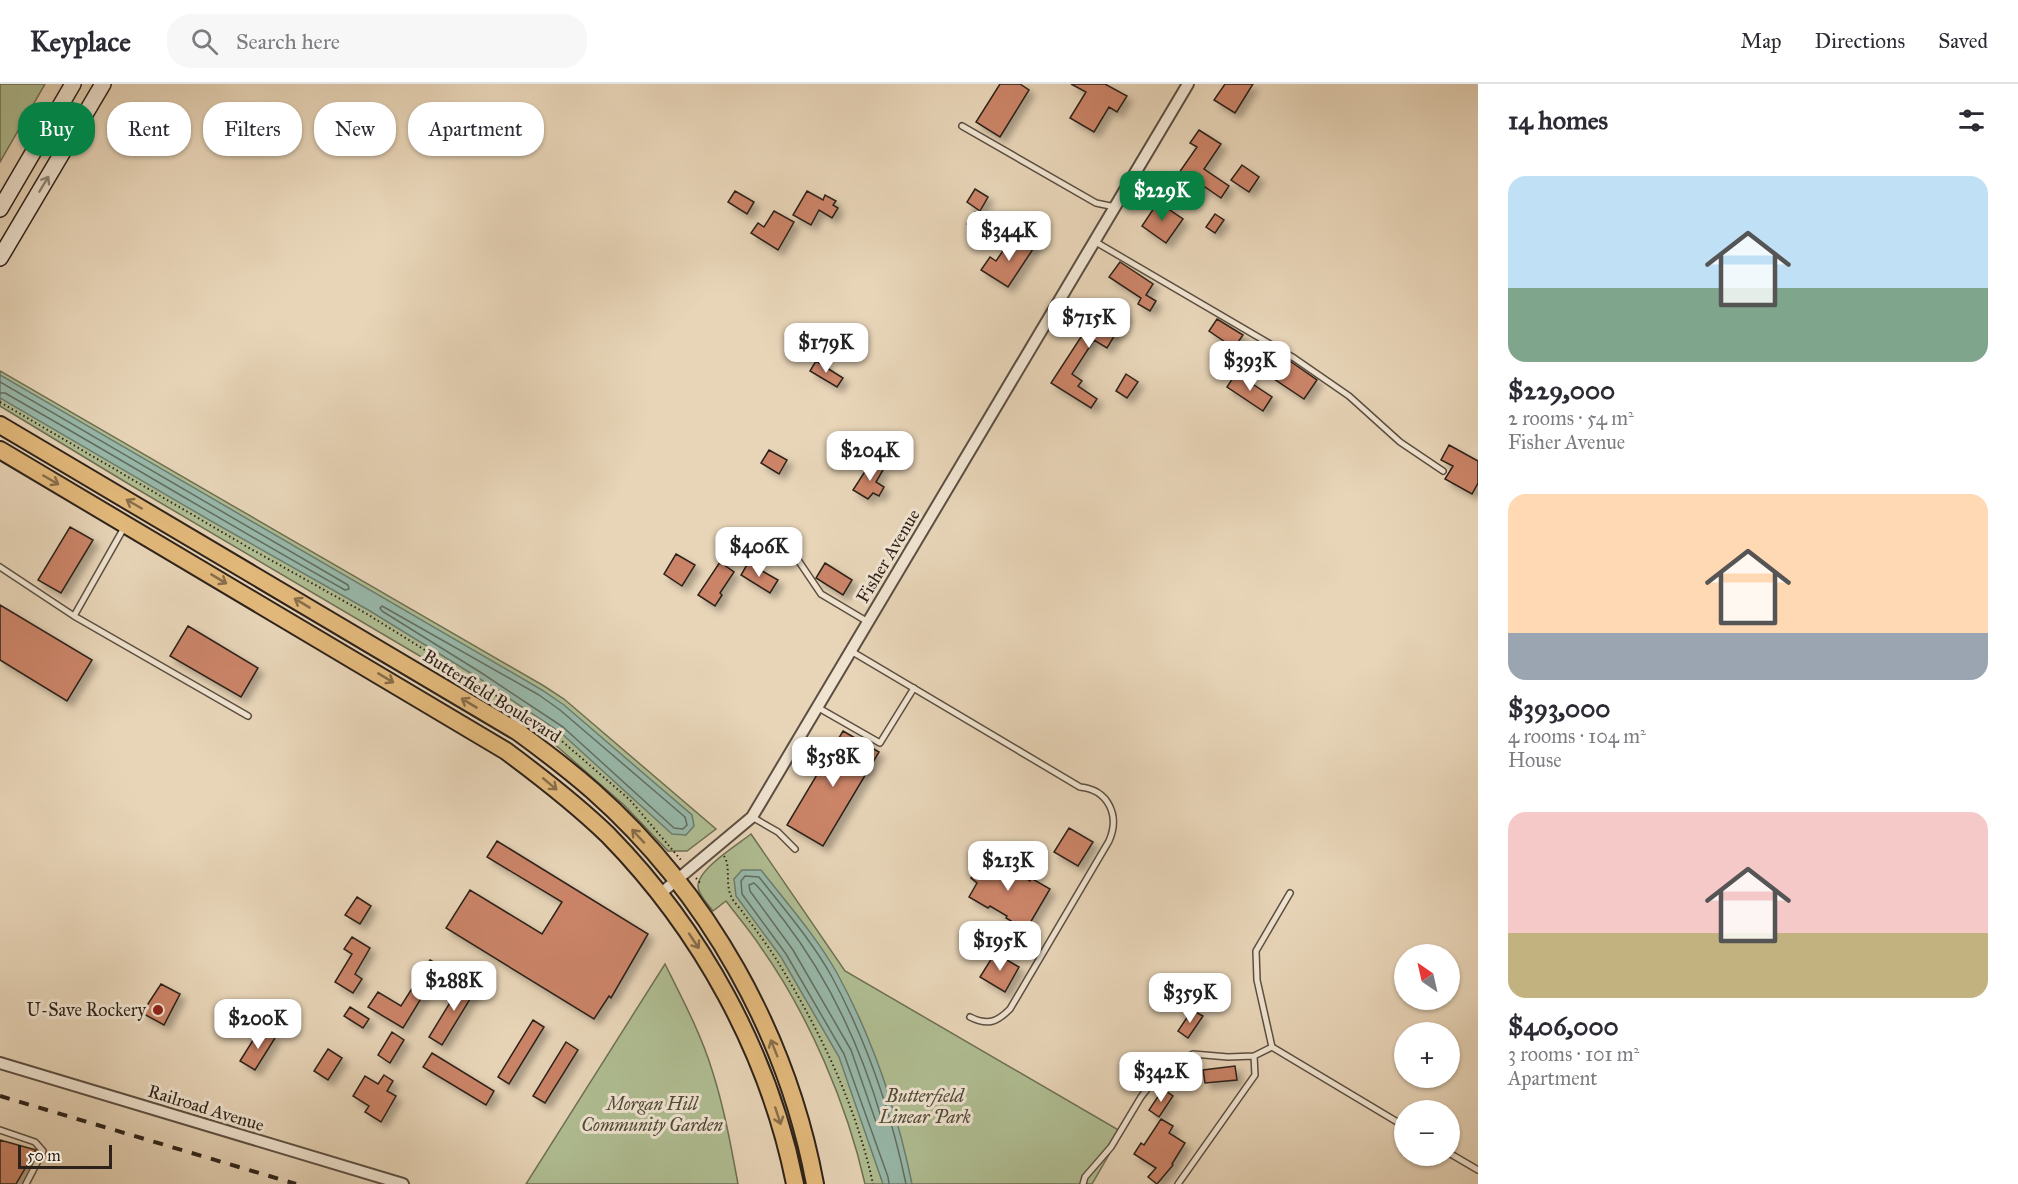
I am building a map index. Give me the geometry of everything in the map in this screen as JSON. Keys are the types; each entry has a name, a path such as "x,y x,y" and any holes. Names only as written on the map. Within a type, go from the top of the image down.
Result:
{"main road":[{"path":"0,209 73,84"},
{"path":"0,258 103,84"},
{"name":"Butterfield Boulevard","path":"0,425 518,732 594,792 622,819 677,880 726,950 764,1023 784,1073 800,1119 815,1184"},
{"path":"0,450 506,750 580,808 638,867 706,959 746,1033 765,1078 781,1124 795,1184"}],"street":[{"name":"Fisher Avenue","path":"660,894 752,817 1188,84"},
{"name":"Railroad Avenue","path":"0,1063 403,1184"}],"lane":[{"path":"962,126 1096,203 1106,207 1115,207"},
{"path":"1094,241 1294,358 1349,396 1400,442 1443,471"},
{"path":"74,616 126,524"},
{"path":"758,533 796,557 821,594 868,622"},
{"path":"0,567 74,616 248,716"},
{"path":"851,651 1080,787 1091,788 1100,794 1112,811 1115,821 1114,831 1109,841 1010,1009 998,1020 990,1023 970,1017"},
{"path":"817,707 880,743 914,688"},
{"path":"752,817 778,832 795,849"},
{"path":"1290,893 1256,951 1257,980 1272,1047 1394,1120"},
{"path":"1083,1184 1085,1177 1111,1147 1141,1097 1161,1071 1192,1054 1228,1057 1254,1056 1272,1047"},
{"path":"1178,1184 1255,1074 1254,1056"},
{"path":"0,1130 35,1142 43,1151 26,1184"},
{"path":"1460,1159 1478,1170"}],"path":[{"path":"717,846 727,860 727,880 731,896 801,999 831,1060 847,1099 873,1184"}],"green space":[{"path":"0,84 45,84 35,102 18,102 18,131 0,162"},
{"path":"0,371 544,686 564,699 716,829 687,851 668,851 624,805 552,742 469,685 0,406"},
{"name":"Butterfield Linear Park","path":"751,834 845,971 1122,1132 1092,1184 865,1184 837,1092 795,1003 758,943 726,901 713,911 698,889 704,872"},
{"name":"Morgan Hill Community Garden","path":"665,964 708,1057 724,1112 738,1184 526,1184"}],"water":[{"path":"0,375 542,690 564,705 692,815 694,826 686,835 672,834 560,732 477,677 370,611 0,398"},
{"path":"742,870 761,870 811,933 837,973 873,1050 899,1130 912,1184 883,1184 839,1057 781,957 736,896 734,879"}],"building":[{"path":"1000,84 1020,84 1029,90 1000,137 976,122"},
{"path":"1071,84 1105,84 1127,96 1117,112 1109,107 1094,132 1070,118 1086,92"},
{"path":"1225,84 1253,84 1235,113 1214,100"},
{"path":"1199,130 1221,144 1204,169 1229,186 1221,198 1205,187 1199,196 1174,180 1197,147 1190,143"},
{"path":"1242,165 1259,177 1249,192 1231,180"},
{"path":"975,189 988,197 980,211 967,202"},
{"path":"735,191 754,202 747,214 728,202"},
{"path":"807,191 823,200 825,195 836,201 833,205 838,208 832,218 819,210 811,225 793,215"},
{"path":"1158,202 1183,219 1166,243 1142,226"},
{"path":"774,211 794,222 778,250 751,233 758,223 764,227"},
{"path":"975,212 989,221 981,233 967,224"},
{"path":"1215,214 1224,220 1215,233 1206,227"},
{"path":"1021,237 1035,246 1008,287 981,270 990,257 996,261 1007,245 1013,249"},
{"path":"1120,262 1153,284 1146,295 1156,301 1150,311 1138,304 1141,298 1109,277"},
{"path":"1103,300 1127,315 1107,348 1094,340 1072,374 1082,381 1078,386 1097,399 1091,408 1051,383 1083,334 1080,332 1093,310 1096,312"},
{"path":"1217,319 1243,335 1234,348 1209,331"},
{"path":"1287,359 1317,380 1304,399 1274,379"},
{"path":"816,361 843,378 837,387 810,371"},
{"path":"1236,373 1272,397 1263,411 1227,387"},
{"path":"1126,374 1138,382 1127,398 1116,391"},
{"path":"1449,445 1478,461 1478,483 1472,494 1445,479 1453,466 1441,460"},
{"path":"769,450 787,460 779,474 761,463"},
{"path":"871,462 883,470 876,482 884,487 879,496 873,493 868,499 853,490"},
{"path":"70,527 93,540 61,593 38,580"},
{"path":"676,554 695,565 682,586 664,574"},
{"path":"720,562 734,572 720,593 722,595 715,606 698,595"},
{"path":"748,563 778,580 770,593 741,575"},
{"path":"825,563 852,580 843,595 816,578"},
{"path":"0,605 92,660 67,701 0,660"},
{"path":"188,626 258,668 241,697 170,656"},
{"path":"843,731 879,752 823,846 787,825"},
{"path":"1069,828 1093,842 1078,866 1054,852"},
{"path":"497,841 648,934 611,998 609,996 594,1019 446,928 470,890 542,934 562,902 487,857"},
{"path":"994,856 1013,867 1011,870 1050,889 1026,930 990,906 988,908 969,897 977,883 971,878 979,865 985,869"},
{"path":"357,897 371,906 360,924 345,915"},
{"path":"352,937 370,948 355,974 362,979 353,993 335,982 352,954 344,949"},
{"path":"995,953 1019,967 1005,992 980,977"},
{"path":"430,960 441,966 403,1028 368,1007 378,992 401,1006"},
{"path":"465,978 478,986 442,1045 429,1037"},
{"path":"161,984 180,994 164,1025 142,1013"},
{"path":"350,1007 369,1019 363,1028 344,1016"},
{"path":"1192,1010 1203,1016 1188,1038 1178,1031"},
{"path":"533,1020 544,1027 509,1084 498,1077"},
{"path":"260,1029 275,1038 255,1070 240,1061"},
{"path":"392,1032 404,1040 390,1063 378,1055"},
{"path":"566,1042 578,1050 545,1103 533,1096"},
{"path":"328,1049 342,1058 328,1080 314,1071"},
{"path":"432,1053 494,1091 486,1105 423,1067"},
{"path":"1235,1066 1237,1080 1205,1083 1203,1070"},
{"path":"384,1075 393,1081 387,1091 396,1096 381,1122 365,1112 369,1106 353,1096 365,1076 378,1084"},
{"path":"1163,1089 1173,1096 1159,1117 1149,1110"},
{"path":"1161,1119 1173,1126 1169,1133 1185,1143 1173,1165 1157,1184 1148,1177 1156,1168 1134,1154 1141,1143 1144,1145"},
{"path":"0,1140 36,1150 16,1184 0,1184"}],"railway":[{"path":"0,1096 296,1184"}],"place":[{"name":"U-Save Rockery","path":"158,1010"}]}
